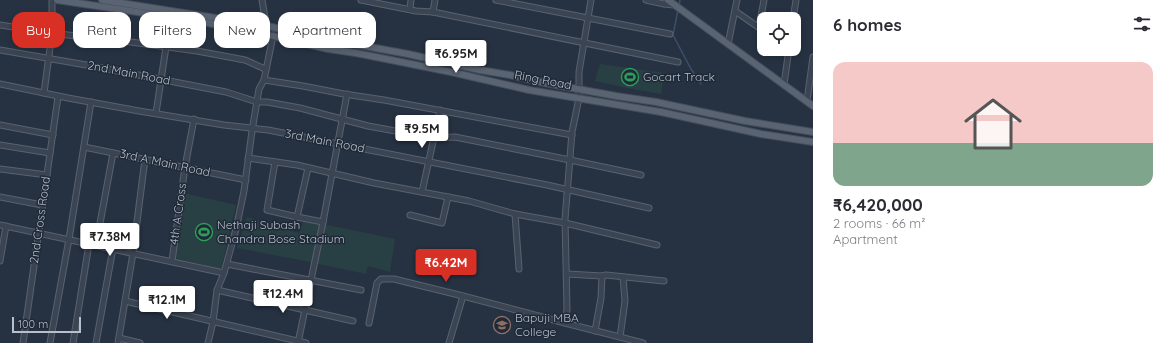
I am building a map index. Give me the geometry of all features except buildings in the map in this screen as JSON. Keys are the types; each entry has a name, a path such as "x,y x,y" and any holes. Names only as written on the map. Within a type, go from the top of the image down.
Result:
{"main road":[{"name":"Ring Road","path":"57,0 198,21 328,49 356,53 451,72 529,90 661,112 761,134 813,142"},
{"name":"Ring Road","path":"102,0 119,1 214,17"},
{"path":"668,0 813,106"},
{"name":"Ring Road","path":"270,27 480,70 616,96 656,102 745,121 813,132"}],"street":[{"path":"52,0 52,12"},
{"path":"262,0 264,12"},
{"path":"361,0 433,12 678,62"},
{"path":"410,9 411,0"},
{"path":"433,12 435,0"},
{"path":"496,0 670,34"},
{"path":"565,323 567,309 565,223 567,190 572,135 579,98 579,72 591,0"},
{"path":"646,0 677,7"},
{"path":"728,44 737,0"},
{"path":"762,12 764,0"},
{"path":"794,12 796,0"},
{"path":"735,11 757,26"},
{"path":"0,25 12,27"},
{"path":"208,343 213,322 217,290 227,264 246,180 252,129 259,89 264,80 265,69 273,36 270,33"},
{"path":"65,34 139,43"},
{"path":"44,94 50,48"},
{"path":"156,113 166,48"},
{"path":"172,48 244,60 265,69"},
{"name":"2nd Main Road","path":"0,50 226,92 257,102 267,102 300,108 368,126 434,138 455,137 641,175"},
{"path":"784,84 788,56"},
{"path":"807,101 813,57"},
{"path":"264,80 384,100 572,135"},
{"name":"3rd Main Road","path":"0,84 44,94 252,129 268,130 405,156 649,208"},
{"path":"299,342 324,222 348,94"},
{"name":"2nd Cross Road","path":"23,343 58,96"},
{"path":"50,343 69,239 91,102"},
{"path":"422,192 440,110"},
{"name":"4th A Cross","path":"172,261 185,167 194,119"},
{"path":"0,125 53,135"},
{"path":"0,145 50,153"},
{"name":"3rd A Main Road","path":"84,146 246,180"},
{"path":"96,245 113,153"},
{"path":"248,158 308,168 469,201 516,214 565,223 657,245"},
{"path":"140,343 118,341 133,252 145,159"},
{"path":"275,162 267,210 324,222"},
{"path":"297,217 308,168"},
{"path":"0,169 47,175"},
{"path":"0,197 42,205"},
{"path":"410,215 442,223 448,197"},
{"path":"516,214 520,269"},
{"path":"0,225 133,252 224,273"},
{"path":"0,261 6,226"},
{"path":"73,343 89,244"},
{"path":"96,343 113,248"},
{"path":"227,264 361,290"},
{"path":"567,274 606,275 664,281"},
{"path":"595,331 601,298 602,276"},
{"path":"620,337 625,300 623,277"},
{"path":"369,323 377,283 381,279 394,279 642,343"},
{"path":"217,290 353,321"},
{"path":"449,343 463,296"},
{"path":"125,301 306,343"}],"green space":[{"name":"Gocart Track","path":"600,64 664,73 661,94 595,81"},
{"name":"Nethaji Subash Chandra Bose Stadium","path":"184,193 236,205 221,269 173,258"},
{"path":"247,217 299,233 304,220 395,239 390,272 368,266 366,274 237,248"}],"waterway":[{"path":"679,6 680,0"},
{"path":"678,10 673,35 691,69 701,84"}],"place":[{"name":"Gocart Track","path":"630,77"},
{"name":"Nethaji Subash Chandra Bose Stadium","path":"204,232"},
{"name":"Bapuji MBA College","path":"502,325"}]}
